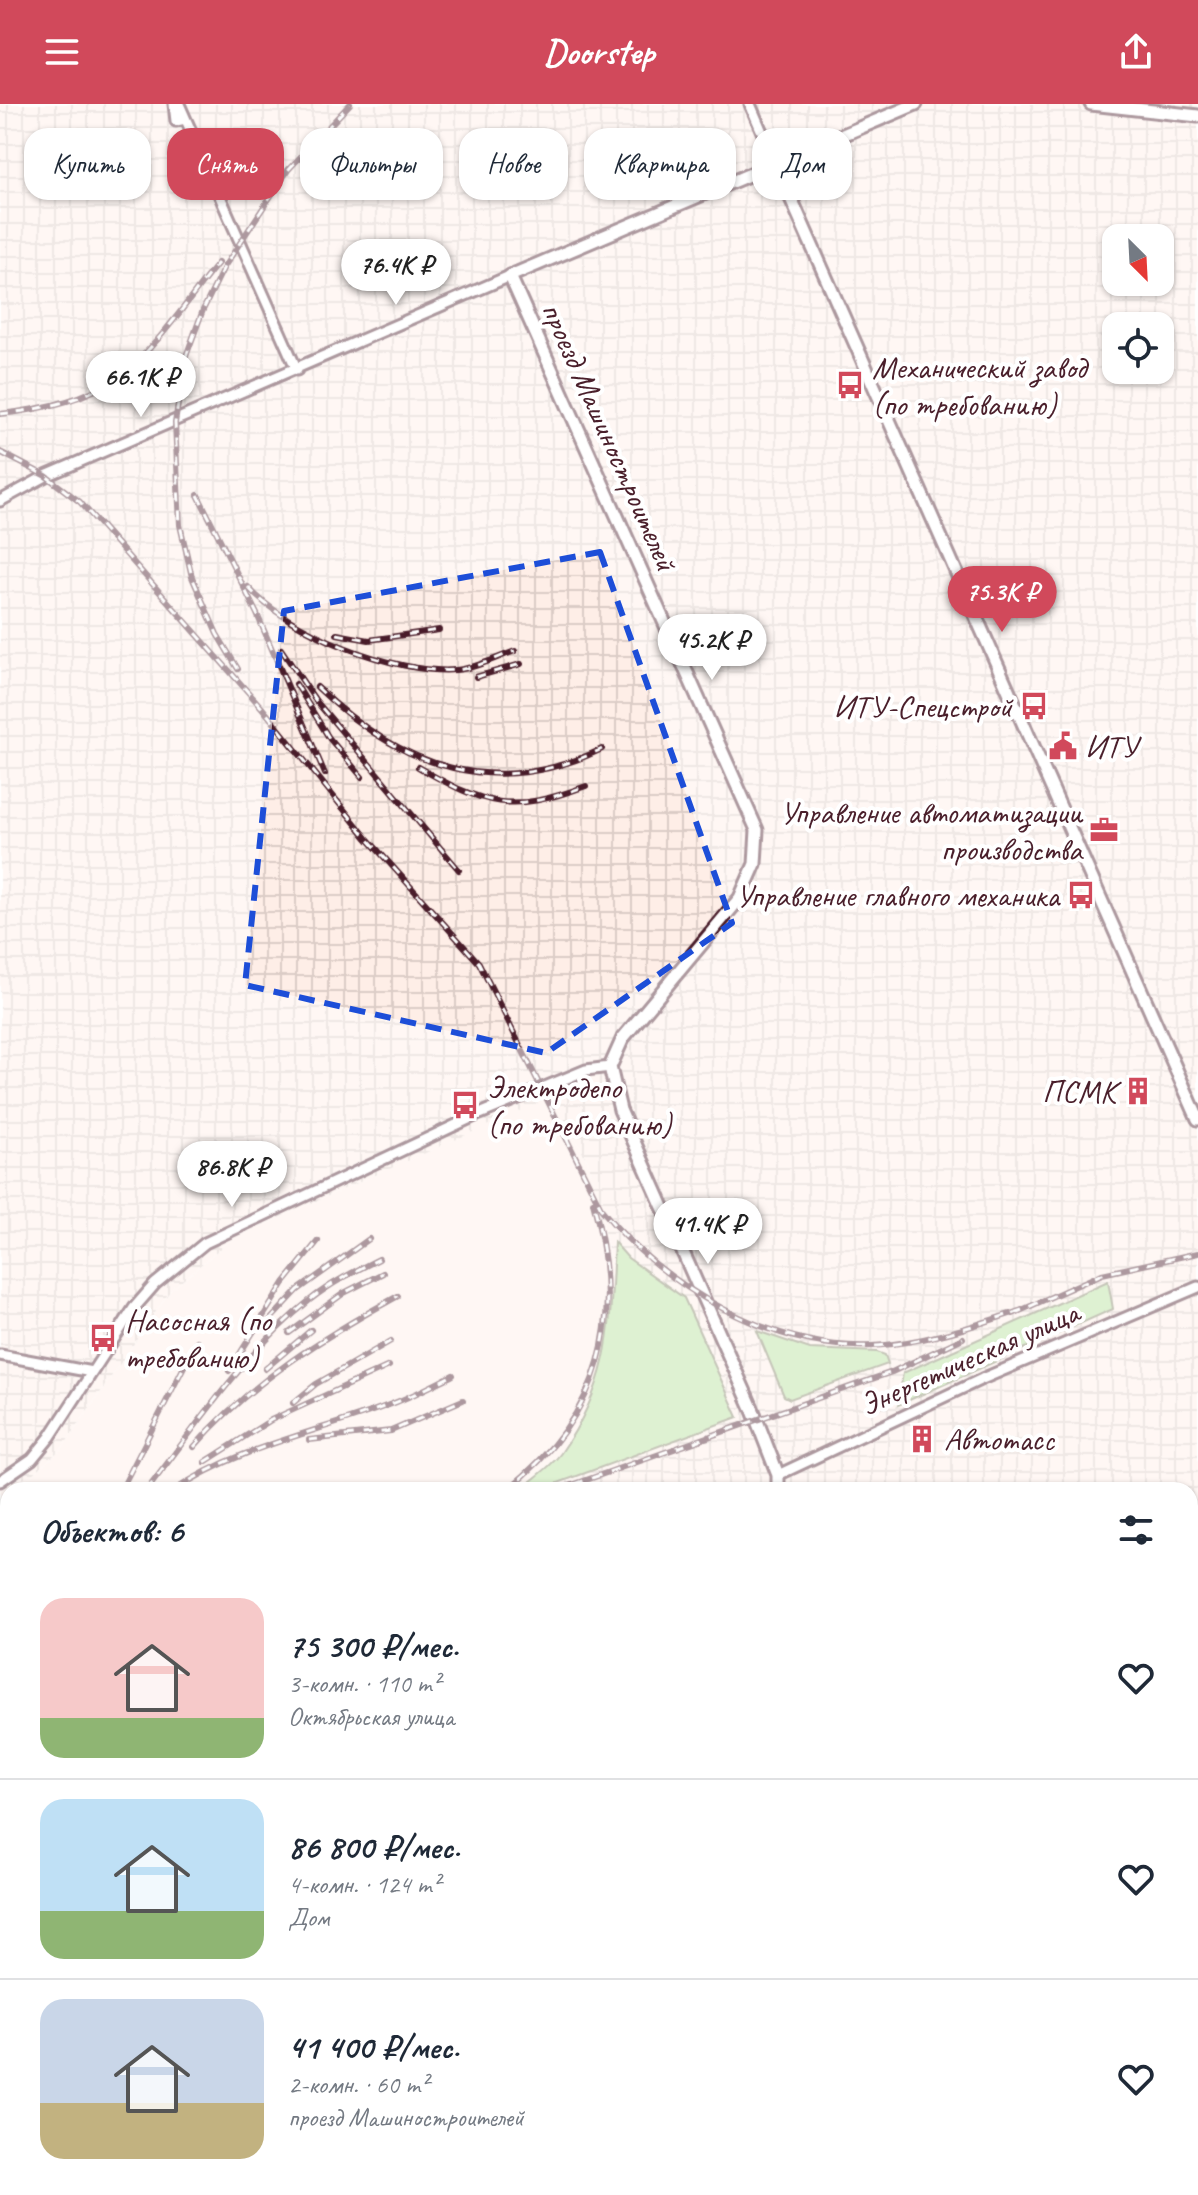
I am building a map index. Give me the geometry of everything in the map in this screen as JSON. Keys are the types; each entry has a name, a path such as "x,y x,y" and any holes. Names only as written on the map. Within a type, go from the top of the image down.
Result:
{"street":[{"path":"176,104 176,121 185,119 297,370"},
{"path":"750,104 760,128"},
{"path":"852,130 916,104"},
{"path":"1091,104 1198,116"},
{"path":"0,501 46,476 752,172"},
{"path":"792,200 1198,1119"},
{"name":"проезд Машиностроителей","path":"510,276 757,830 755,864 740,898 623,1038 610,1067"},
{"path":"0,1481 32,1459 134,1308 155,1284 205,1243 463,1122 586,1070 610,1067 620,1110 752,1408 778,1482"},
{"name":"Энергетическая улица","path":"778,1475 982,1379 1198,1287"},
{"path":"0,1355 92,1372"}],"highlighted area":[{"path":"600,552 732,923 546,1053 245,985 284,611"}],"shaded area":[{"path":"0,104 1198,104 1198,1482 529,1482 560,1455 598,1386 610,1338 613,1272 589,1164 552,1097 231,1239 170,1291 63,1447 31,1476 14,1482 0,1482"},
{"path":"552,1096 589,1164 613,1272 610,1338 598,1386 560,1455 529,1482 14,1482 31,1476 63,1447 170,1291 231,1239"}],"green space":[{"path":"614,1242 628,1258 684,1298 738,1417 561,1482 530,1482 561,1453 590,1401 605,1352"},
{"path":"1108,1281 1113,1309 898,1405 903,1373"},
{"path":"757,1331 810,1349 877,1352 885,1355 888,1364 790,1399 784,1396"}],"railway":[{"path":"238,669 217,634 192,577 180,525 175,423 185,359 203,310 224,267 288,170 350,104"},
{"path":"0,414 60,403 89,393 116,378 157,340 218,263"},
{"path":"0,452 46,476 80,502 263,709 367,838 479,963 602,1210 656,1264 688,1288 759,1325 797,1338 835,1345 873,1346 911,1341 949,1333 1022,1310"},
{"path":"198,495 257,614 325,774"},
{"path":"248,587 266,604 315,634 375,658 404,665 456,670 515,651"},
{"path":"337,634 369,640 439,630"},
{"path":"281,649 316,701 459,870"},
{"path":"476,677 521,664"},
{"path":"296,684 329,738 362,777"},
{"path":"317,687 381,738 450,768 486,773 524,772 562,765 602,749"},
{"path":"418,767 462,790 499,802 537,800 586,786"},
{"path":"516,1482 540,1460 566,1429 585,1396 598,1361 605,1324 607,1285 593,1202"},
{"path":"270,1320 298,1290 369,1239"},
{"path":"229,1371 284,1283 318,1241"},
{"path":"1013,1314 1102,1274 1198,1253"},
{"path":"153,1482 243,1365 287,1320 318,1294 379,1259"},
{"path":"289,1333 344,1293 383,1273"},
{"path":"194,1447 239,1402 289,1362 398,1296"},
{"path":"265,1369 311,1330"},
{"path":"581,1482 892,1372 963,1338"},
{"path":"125,1482 197,1341"},
{"path":"293,1403 316,1384 391,1341"},
{"path":"205,1462 271,1420 389,1366"},
{"path":"188,1482 251,1452 395,1403 453,1375"},
{"path":"309,1440 391,1431 463,1400"}],"place":[{"name":"Механический завод (по требованию)","path":"850,385"},
{"name":"ИТУ-Спецстрой","path":"1034,706"},
{"name":"ИТУ","path":"1063,746"},
{"name":"Управление автоматизации производства","path":"1104,830"},
{"name":"Управление главного механика","path":"1081,895"},
{"name":"ПСМК","path":"1138,1091"},
{"name":"Электродепо (по требованию)","path":"465,1105"},
{"name":"Насосная (по требованию)","path":"103,1338"},
{"name":"Автотасс","path":"922,1439"}]}
